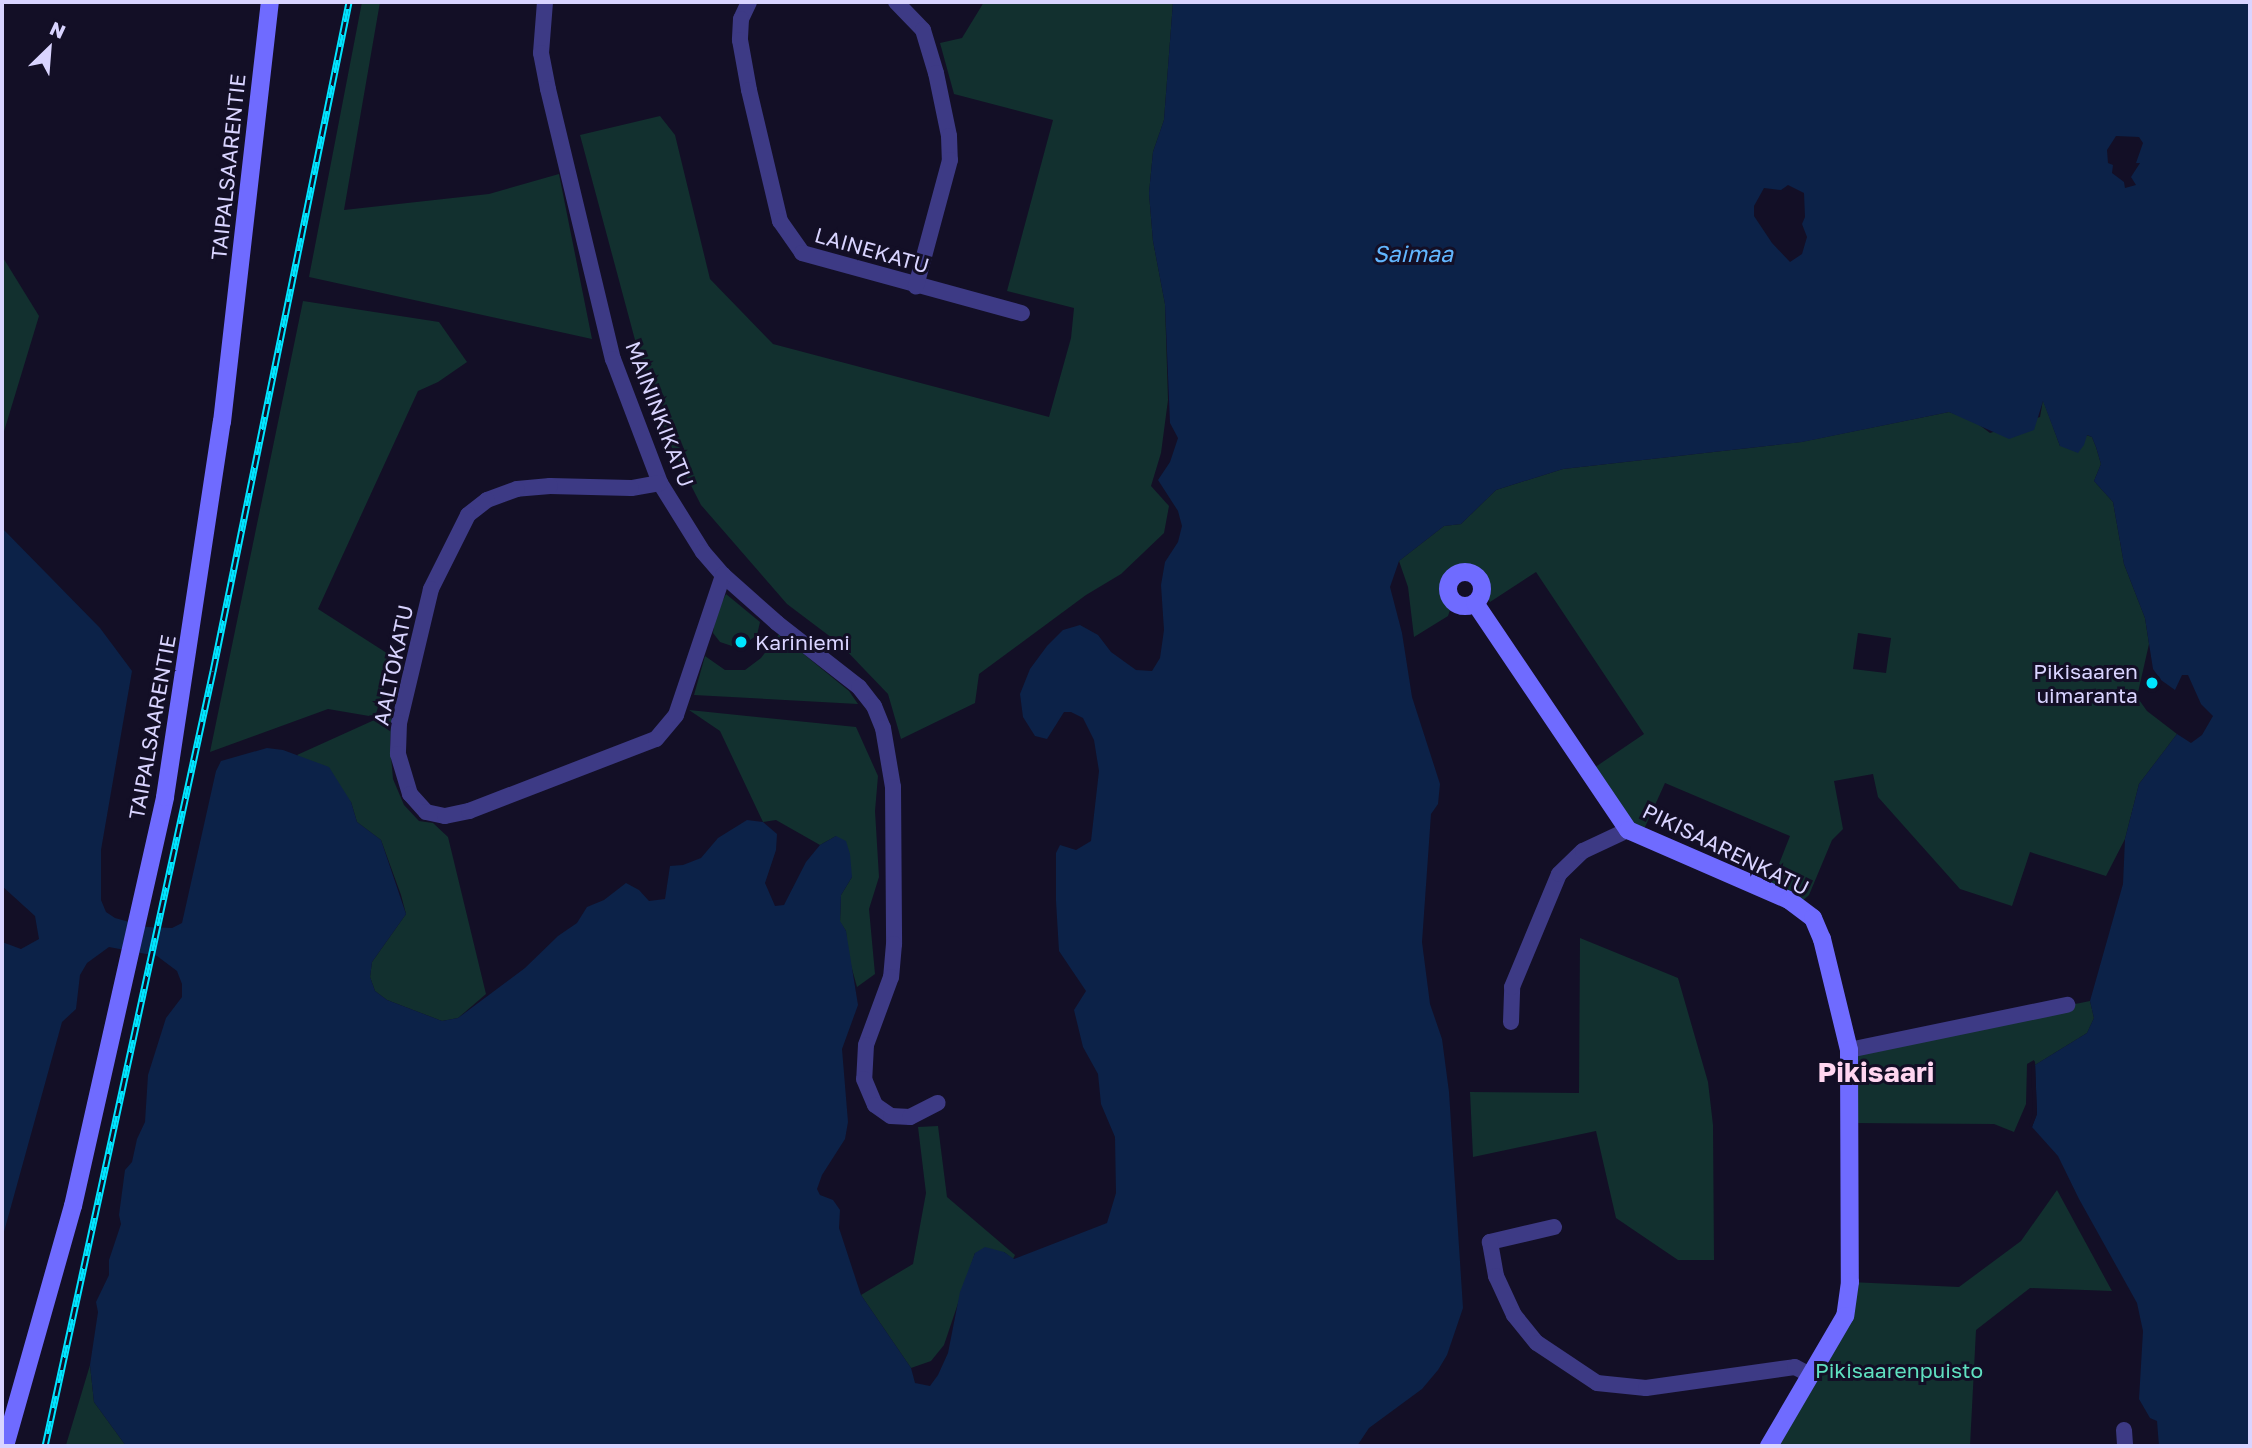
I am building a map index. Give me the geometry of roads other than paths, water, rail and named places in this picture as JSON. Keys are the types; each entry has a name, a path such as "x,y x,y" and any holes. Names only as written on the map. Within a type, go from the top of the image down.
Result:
{"main road":[{"name":"TAIPALSAARENTIE","path":"5,1446 72,1206 127,975 167,784 204,555 270,2"},
{"name":"PIKISAARENKATU","path":"1475,603 1628,830 1789,900 1813,918 1822,939 1849,1050 1850,1282 1845,1315 1769,1446"}],"street":[{"name":"MAININKIKATU","path":"545,2 541,52 551,102 613,359 660,483 703,552 723,575 777,623 839,668 874,706 888,749 892,787 894,944 891,977 866,1045 864,1079 875,1105 891,1116 910,1117 938,1104"},
{"name":"LAINEKATU","path":"749,2 741,19 740,40 780,221 802,253 1022,313"},
{"path":"895,2 923,30 936,73 949,136 950,160 916,286"},
{"name":"AALTOKATU","path":"660,483 631,488 550,486 517,489 487,500 468,515 431,589 399,723 398,754 410,794 426,812 445,816 469,811 656,739 676,715 723,575"},
{"path":"1511,1022 1512,987 1559,874 1583,851 1628,830"},
{"path":"1849,1050 2067,1006"},
{"path":"1554,1227 1490,1242 1496,1276 1514,1315 1536,1343 1597,1383 1646,1388 1795,1367 1810,1375"}],"water":[{"name":"Saimaa","path":"1173,2 2250,2 2250,1446 2159,1446 2157,1421 2150,1418 2139,1399 2143,1331 2137,1303 2058,1156 2032,1127 2037,1114 2035,1065 2087,1033 2094,1018 2090,1001 2123,884 2125,839 2139,784 2177,734 2191,743 2202,735 2213,716 2201,704 2188,675 2182,675 2175,690 2161,680 2153,669 2145,618 2124,564 2113,502 2094,481 2101,464 2092,437 2087,435 2078,453 2060,446 2043,401 2034,430 2009,439 1949,412 1802,442 1563,469 1496,490 1461,524 1444,526 1399,561 1390,587 1402,633 1412,697 1440,784 1438,804 1431,814 1422,942 1430,1004 1442,1039 1449,1092 1463,1308 1447,1355 1438,1370 1422,1389 1369,1428 1357,1446 126,1446 94,1402 90,1365 98,1312 96,1302 109,1275 109,1260 121,1224 119,1215 125,1170 132,1162 137,1139 145,1122 148,1075 166,1018 182,997 182,984 177,971 157,956 109,947 87,963 80,975 76,1009 62,1022 2,1239 2,942 21,949 39,939 35,916 2,886 2,528 100,628 132,671 101,850 101,900 106,912 115,918 147,927 172,928 182,923 216,771 221,761 267,748 283,750 329,767 351,802 357,822 381,840 406,914 372,962 370,977 375,991 387,1000 442,1021 458,1018 525,968 558,936 577,923 587,907 604,900 626,883 639,890 649,901 665,899 670,866 683,865 701,858 718,838 747,820 763,822 777,834 776,850 765,883 775,906 784,905 806,862 820,845 836,836 846,841 852,877 841,895 840,921 846,931 858,1005 842,1049 848,1122 845,1139 822,1175 817,1189 820,1195 833,1200 840,1210 839,1228 861,1295 911,1368 915,1383 930,1386 948,1353 960,1292 975,1253 985,1247 1004,1252 1014,1259 1107,1223 1116,1193 1115,1137 1101,1104 1098,1074 1083,1047 1074,1010 1086,991 1059,951 1056,901 1056,853 1060,845 1076,850 1091,841 1099,771 1094,740 1083,718 1071,712 1064,712 1047,739 1035,736 1023,717 1020,694 1030,669 1047,646 1063,630 1080,625 1098,635 1111,652 1136,670 1152,671 1160,658 1164,630 1161,585 1165,562 1178,542 1182,526 1178,511 1158,480 1170,462 1178,438 1170,423 1165,304 1153,241 1149,193 1153,152 1164,120","holes":["2116,136 2139,137 2143,143 2136,163 2140,163 2131,177 2136,185 2125,188 2124,182 2112,173 2113,165 2108,163 2107,150","1788,185 1804,193 1805,217 1802,224 1807,237 1802,254 1790,262 1772,243 1754,216 1754,206 1764,188 1781,190"]}],"railway":[{"path":"45,1446 213,671 349,2"}],"place":[{"name":"Kariniemi","path":"741,642"},
{"name":"Pikisaaren uimaranta","path":"2152,683"}],"district":[{"name":"Pikisaari","path":"1876,1072"}],"park label":[{"name":"Pikisaarenpuisto","path":"1899,1370"}]}
